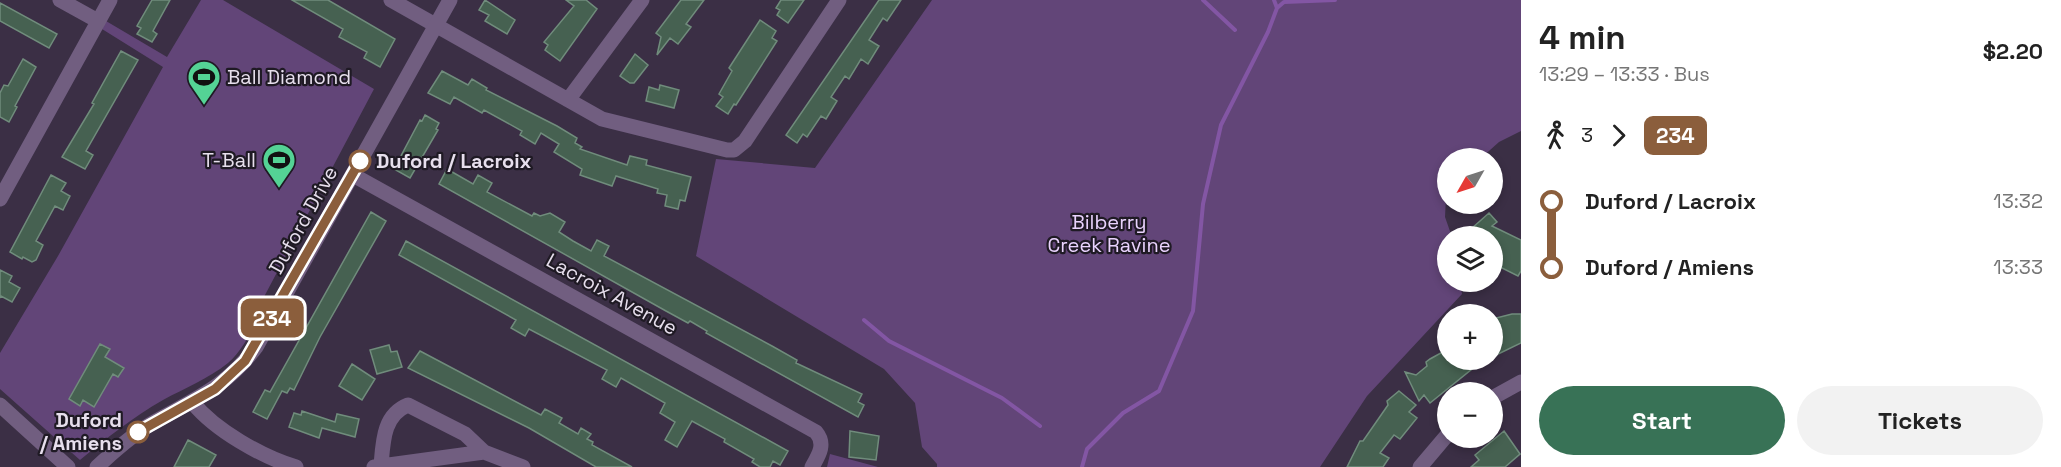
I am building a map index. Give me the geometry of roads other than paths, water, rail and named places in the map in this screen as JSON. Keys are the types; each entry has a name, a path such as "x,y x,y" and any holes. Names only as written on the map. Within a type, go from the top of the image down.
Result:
{"street":[{"path":"60,0 98,21"},
{"path":"0,199 110,0"},
{"path":"390,0 602,119 734,150 745,141 839,0"},
{"name":"Duford Drive","path":"97,467 138,432 193,402 233,374 256,347 450,0"},
{"path":"568,100 642,0"},
{"name":"Lacroix Avenue","path":"353,175 816,432 820,436 821,450 812,467"},
{"path":"1503,392 1521,382"},
{"path":"193,402 207,418 263,454 296,467"},
{"path":"0,405 69,467"},
{"path":"484,452 378,466 391,416 396,410 408,405 465,434 484,452 523,467"},
{"path":"1420,467 1437,447"}],"waterway":[{"path":"1203,0 1235,30"},
{"path":"1082,467 1087,449 1123,413 1159,391 1193,311 1203,204 1221,125 1268,32 1277,8 1274,0"},
{"path":"1277,8 1284,2 1335,0"},
{"path":"864,320 889,341 1002,398 1040,426"}],"place":[{"name":"Ball Diamond","path":"204,106"},
{"name":"Duford / Lacroix","path":"360,161"},
{"name":"T-Ball","path":"279,189"},
{"name":"Duford / Amiens","path":"138,432"}],"park label":[{"name":"Bilberry Creek Ravine","path":"1109,234"}]}
